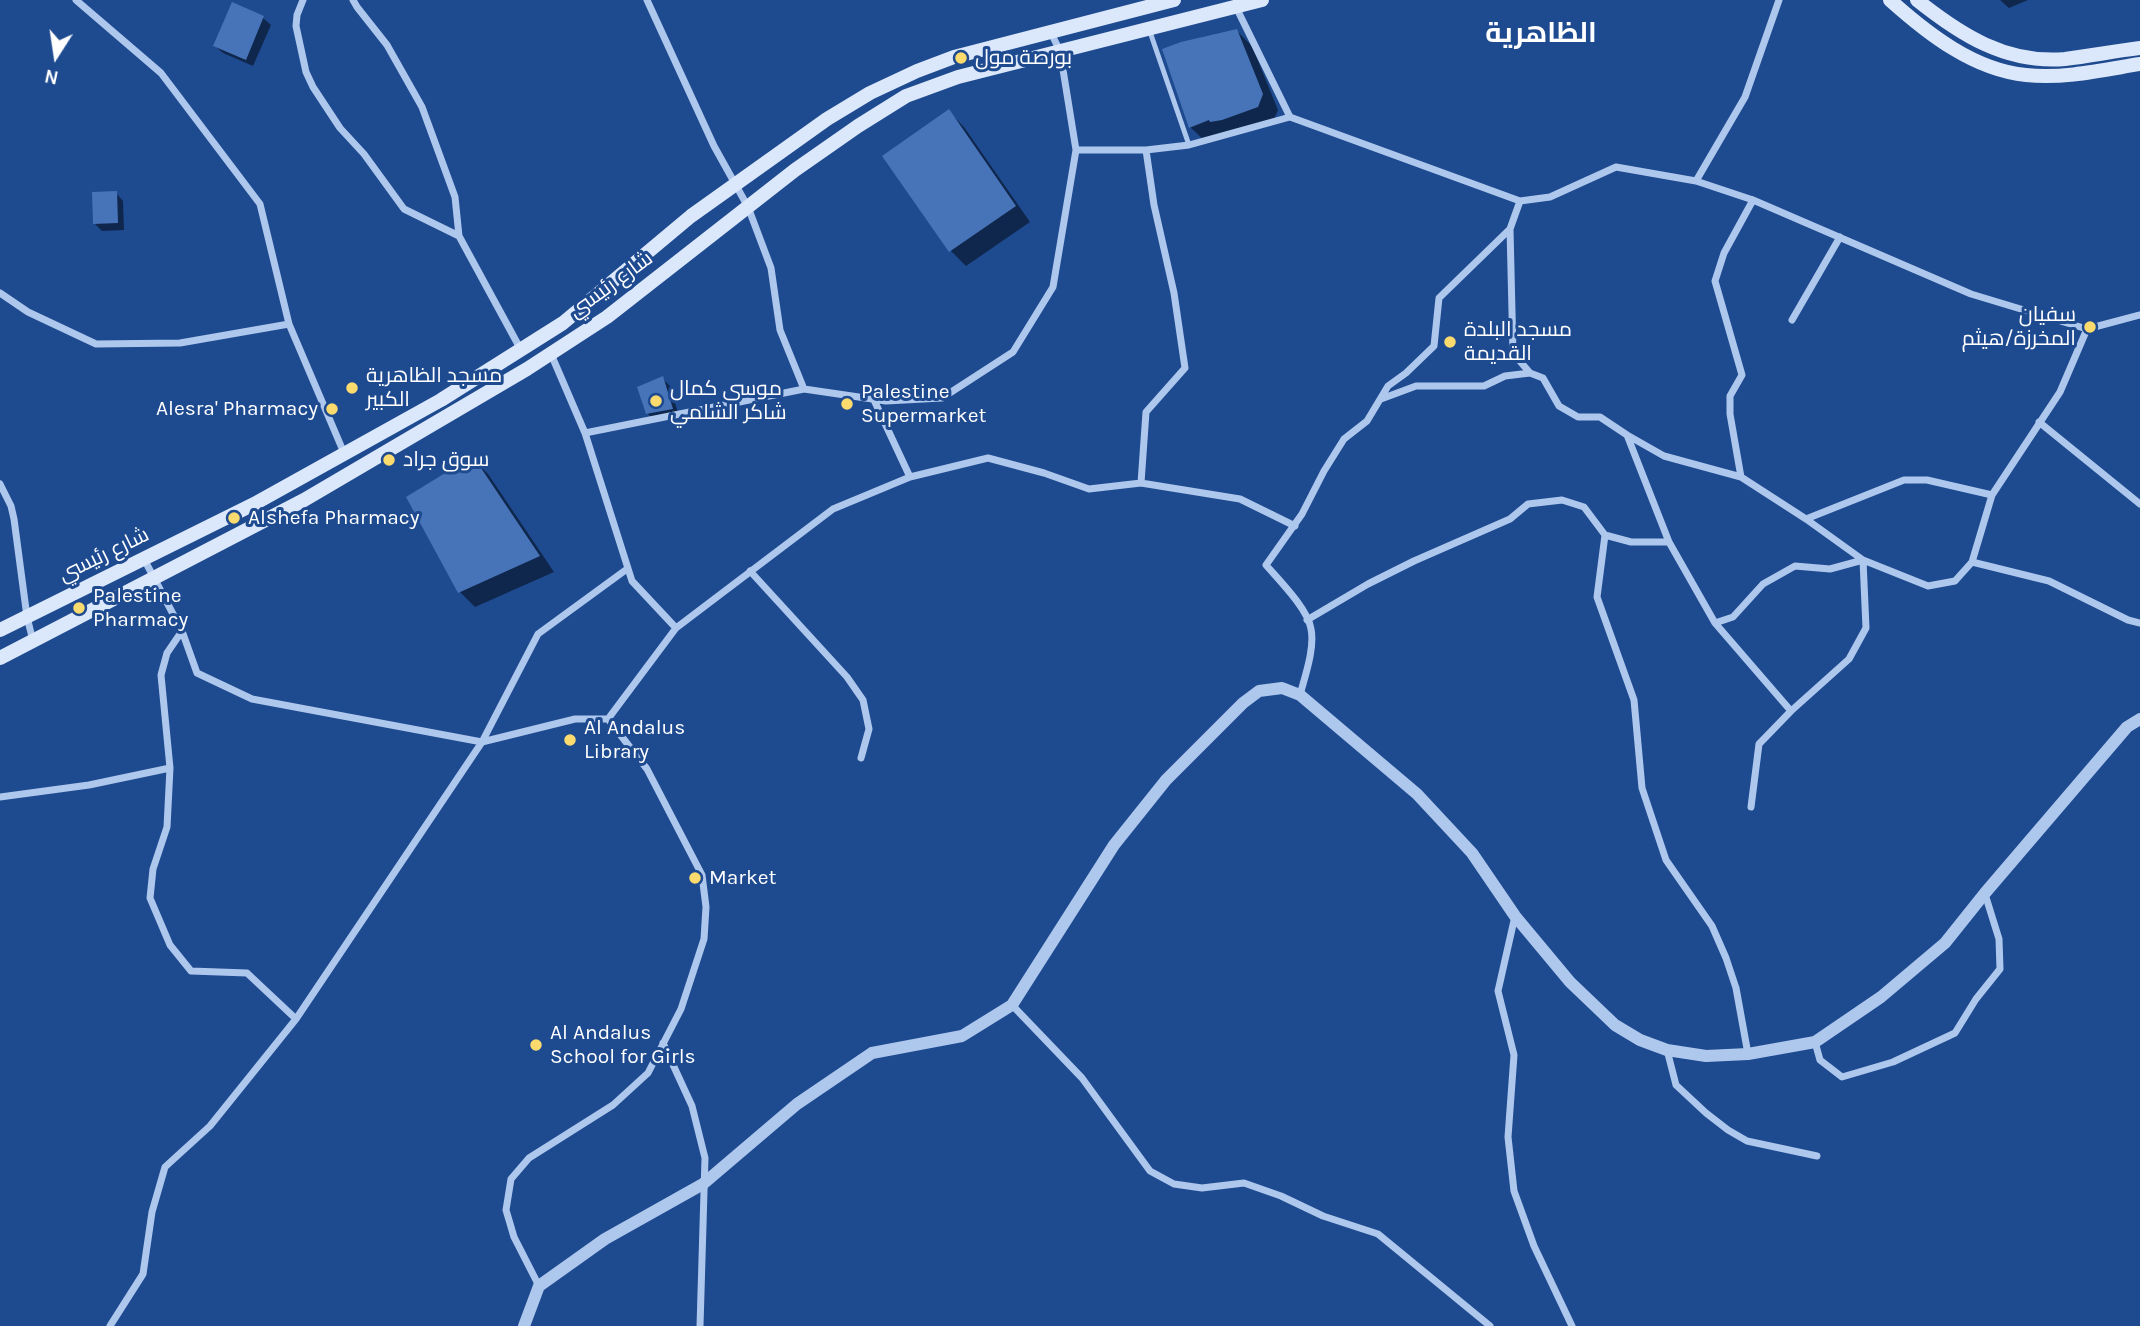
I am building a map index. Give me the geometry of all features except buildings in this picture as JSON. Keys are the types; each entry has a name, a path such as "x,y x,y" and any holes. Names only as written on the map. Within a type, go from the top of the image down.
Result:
{"main road":[{"name":"شارع رئيسي","path":"0,630 254,504 441,400 562,323 691,216 870,93 954,57 1174,0"},
{"name":"شارع رئيسي","path":"0,658 304,500 551,353 607,317 795,170 906,96 958,77 1262,0"},
{"path":"1890,0 1920,27 1953,48 2005,70 2026,75 2055,75 2140,64"},
{"path":"1917,0 1974,41 2009,53 2062,59 2140,48"}],"street":[{"path":"76,0 161,73 260,204 289,324 344,454"},
{"path":"303,0 297,15 297,32 306,72 340,128 364,154 404,209 459,236"},
{"path":"353,0 387,44 422,107 455,197 459,236 521,349"},
{"path":"647,0 714,146 748,206 771,268 780,330 803,389"},
{"path":"1696,181 1745,97 1779,0"},
{"path":"1237,7 1290,117"},
{"path":"585,433 803,389 886,401 942,398 1013,352 1053,287 1076,150 1060,51 1051,33"},
{"path":"1076,150 1146,150 1189,145 1290,117 1520,201 1550,197 1616,167 1696,181 1753,200 1971,294 2087,329 2140,315"},
{"path":"1141,484 1146,412 1185,368 1174,293 1154,205 1146,150"},
{"path":"1741,477 1730,414 1730,396 1742,375 1715,281 1724,253 1753,200"},
{"path":"1520,201 1510,229 1513,354 1530,373 1543,378 1559,406 1578,417 1600,417 1664,456 1741,477 1863,560 1928,586 1955,581 1972,562 1992,495 2060,392 2087,329"},
{"path":"1300,695 1309,661 1311,628 1297,601 1266,565 1295,526 1344,439 1367,421 1388,386 1434,346 1439,298 1510,229"},
{"path":"1792,320 1840,237"},
{"path":"0,292 28,312 96,344 180,343 289,324"},
{"path":"551,353 585,433 632,581 676,628"},
{"path":"1380,400 1416,387 1484,386 1505,376 1530,373"},
{"path":"874,400 910,477"},
{"path":"2039,422 2140,504"},
{"path":"1627,435 1669,542 1714,624 1791,711"},
{"path":"608,719 676,628 833,509 910,477 988,458 1089,489 1141,484 1240,499 1295,526"},
{"path":"1806,519 1904,480 1928,480 1992,495"},
{"path":"0,484 15,519 27,617 33,641"},
{"path":"1307,620 1414,561 1510,519 1528,504 1562,500 1584,507 1605,535 1631,542 1669,542"},
{"path":"1605,535 1597,597 1634,700 1642,788 1666,860 1712,926 1726,958 1736,988 1748,1054"},
{"path":"144,559 182,631 197,673 252,699 482,742 575,719 608,719"},
{"path":"1714,624 1733,617 1763,584 1795,566 1830,569 1863,560"},
{"path":"1751,807 1759,744 1849,659 1866,628 1863,560"},
{"path":"1972,562 2049,581 2128,620 2140,623"},
{"path":"110,1326 142,1275 152,1212 165,1167 210,1126 296,1019 482,742 538,634 627,569"},
{"path":"750,571 847,677 863,700 869,729 861,758"},
{"path":"182,631 167,653 161,675 170,768 167,827 153,869 150,898 170,945 191,971 247,973 296,1019"},
{"path":"524,1326 538,1286 605,1239 703,1184 797,1104 872,1053 962,1037 1012,1005 1114,845 1166,780 1243,703 1259,691 1282,688 1300,695 1416,794 1472,853 1515,916 1570,982 1615,1025 1640,1040 1667,1050 1706,1056 1748,1054 1815,1042 1881,997 1945,943 2127,727 2140,719"},
{"path":"538,1286 514,1237 506,1210 511,1179 529,1158 613,1105 648,1073 681,1009 704,939 706,907 702,876 647,769 608,719"},
{"path":"0,797 89,785 170,768"},
{"path":"1815,1042 1820,1060 1842,1077 1893,1062 1955,1032 2000,969 1999,939 1985,893"},
{"path":"1515,916 1498,991 1514,1055 1508,1137 1514,1191 1534,1246 1572,1326"},
{"path":"1012,1005 1082,1078 1150,1171 1174,1184 1202,1188 1244,1183 1281,1196 1323,1216 1378,1234 1490,1326"},
{"path":"663,1043 692,1105 705,1158 700,1326"},
{"path":"1667,1050 1676,1085 1706,1114 1728,1130 1747,1141 1817,1156"}],"lane":[{"path":"1149,28 1189,145"}],"place":[{"name":"بورصة مول","path":"961,58"},
{"name":"سفيان المخرزة/هيثم","path":"2090,327"},
{"name":"مسجد البلدة القديمة","path":"1450,342"},
{"name":"مسجد الظاهرية الكبير","path":"352,388"},
{"name":"موسى كمال شاكر الشلمي","path":"656,401"},
{"name":"Palestine Supermarket","path":"847,404"},
{"name":"Alesra' Pharmacy","path":"332,409"},
{"name":"سوق جراد","path":"389,460"},
{"name":"Alshefa Pharmacy","path":"234,518"},
{"name":"Palestine Pharmacy","path":"79,608"},
{"name":"Al Andalus Library","path":"570,740"},
{"name":"Market","path":"695,878"},
{"name":"Al Andalus School for Girls","path":"536,1045"}],"district":[{"name":"الظاهرية","path":"1541,34"}]}
